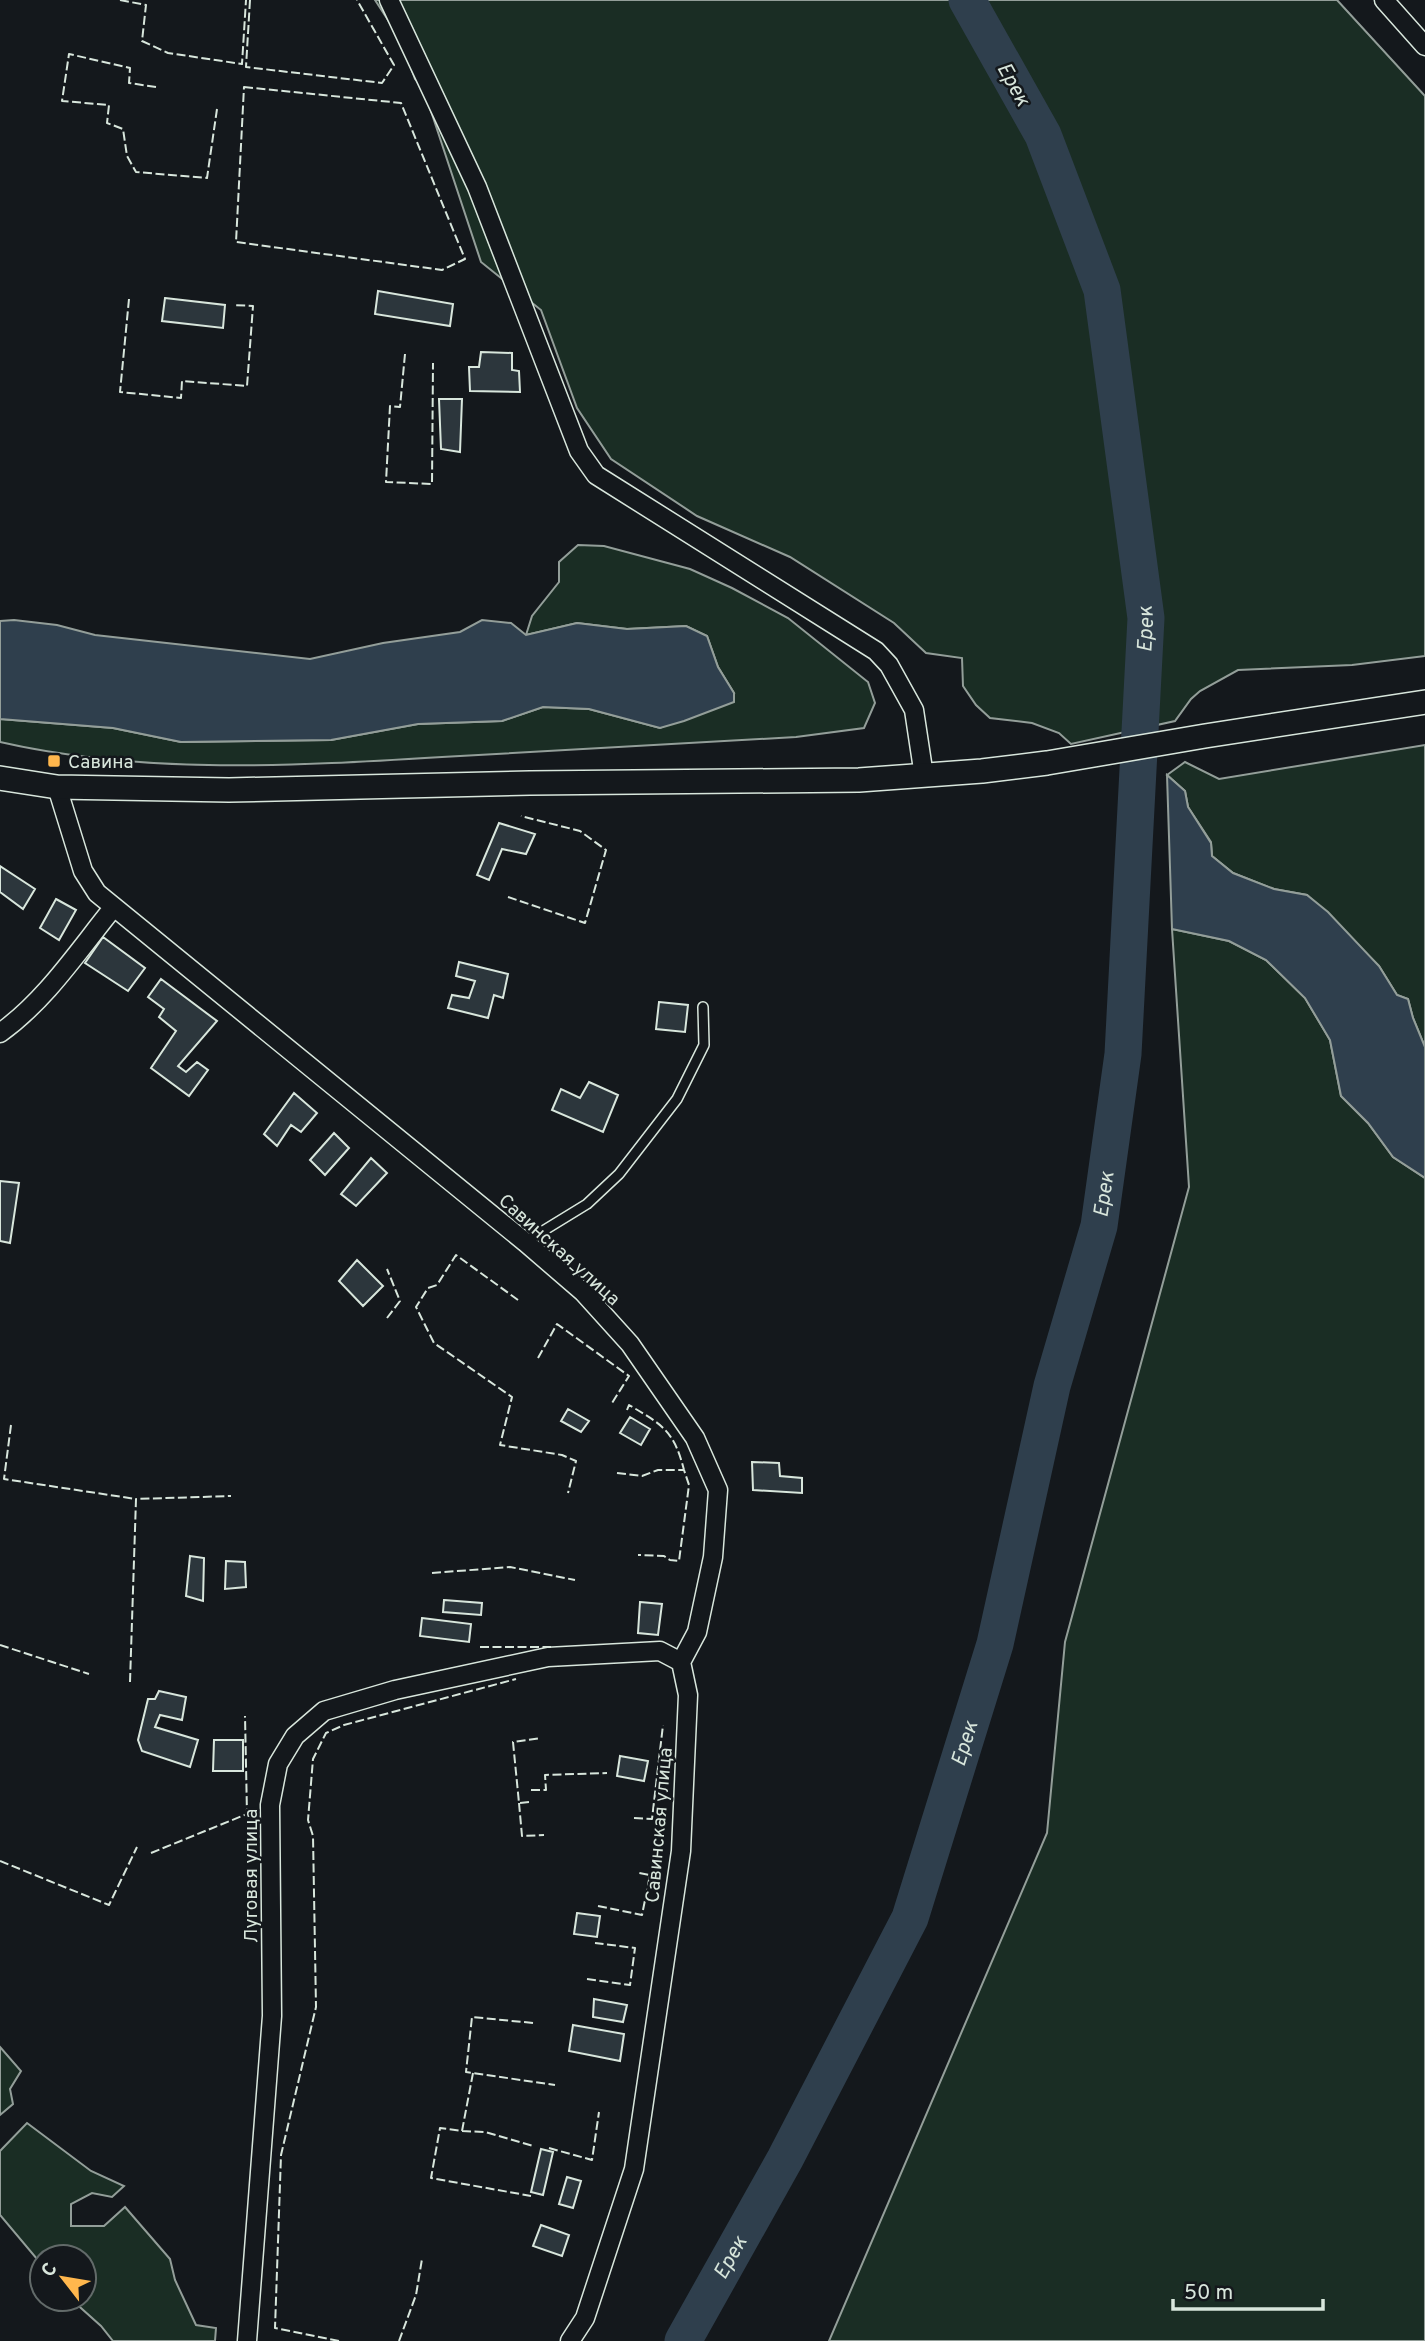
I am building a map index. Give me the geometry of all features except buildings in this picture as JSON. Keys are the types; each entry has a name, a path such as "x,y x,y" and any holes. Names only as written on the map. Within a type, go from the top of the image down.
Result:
{"street":[{"path":"389,0 477,187 579,450 596,475 876,651 889,665 914,710 924,776"},
{"path":"1384,0 1425,46"},
{"path":"0,778 57,787 229,790 530,783 859,780 1047,763 1425,702"},
{"name":"Савинская улица","path":"57,787 83,871 97,893 583,1292 630,1344 695,1438 718,1490 713,1557 697,1632 681,1662 688,1696 681,1850 634,2169 585,2318 570,2341"},
{"path":"0,1033 52,985 113,908"},
{"name":"Луговая улица","path":"247,2341 272,2016 270,1805 278,1764 295,1736 324,1711 395,1690 548,1657 660,1651 681,1662"}],"lane":[{"path":"525,1242 587,1204 619,1174 677,1099 704,1045 703,1007"}],"green space":[{"path":"375,0 1337,0 1425,96 1425,656 1352,665 1238,670 1200,691 1175,721 1071,744 1059,733 1032,723 990,718 976,705 963,686 962,658 926,653 894,623 790,557 697,516 611,459 577,408 541,310 481,262 423,87 415,79 401,40"},
{"path":"578,545 604,546 690,569 788,618 868,682 875,703 864,728 796,737 276,765 165,764 109,760 0,742 0,719 113,728 181,742 331,740 418,724 502,721 543,707 589,709 660,728 734,693 718,667 707,636 686,626 627,629 577,623 526,635 532,616 559,582 559,562"},
{"path":"1425,745 1425,1047 1408,999 1397,995 1379,966 1307,895 1274,889 1233,873 1212,856 1211,842 1188,807 1185,791 1167,775 1185,762 1219,779"},
{"path":"1172,929 1229,941 1266,960 1305,998 1330,1040 1341,1096 1368,1123 1393,1157 1425,1178 1425,2341 829,2341 1047,1833 1065,1642 1189,1187"},
{"path":"0,2047 21,2071 10,2089 13,2104 0,2115"},
{"path":"27,2123 91,2171 124,2186 112,2197 92,2193 71,2204 71,2226 104,2226 125,2207 170,2259 175,2280 196,2325 216,2328 215,2341 113,2341 86,2313 98,2313 98,2243 28,2243 28,2248 0,2215 0,2151"}],"water":[{"path":"482,620 511,623 526,635 577,623 627,629 686,626 707,636 718,667 734,693 734,702 660,728 589,709 543,707 502,721 418,724 331,740 181,742 113,728 0,719 0,621 57,625 95,635 310,659 383,643 460,632"},
{"path":"1167,775 1185,791 1188,807 1211,843 1212,856 1233,873 1274,889 1307,895 1328,912 1379,966 1397,995 1408,999 1425,1047 1425,1178 1393,1157 1368,1123 1341,1096 1330,1040 1305,998 1266,960 1229,941 1172,929"}],"waterway":[{"name":"Ерек","path":"683,2341 785,2159 910,1918 995,1644 1052,1386 1099,1226 1123,1054 1146,618 1102,290 1043,135 967,0"}],"fence":[{"path":"120,0 146,5 142,41 168,53 242,64 246,0"},
{"path":"250,0 246,67 382,83 394,65 357,0"},
{"path":"156,87 129,83 130,68 69,54 62,101 109,105 107,123 123,129 127,156 136,172 207,178 217,109"},
{"path":"244,87 401,103 465,259 442,270 236,242 244,87"},
{"path":"129,299 120,392 181,398 182,381 247,386 253,306 233,305"},
{"path":"405,354 400,407 390,406 386,482 432,484 433,363"},
{"path":"508,897 585,923 606,850 580,831 521,816"},
{"path":"518,1300 456,1255 437,1285 428,1288 416,1307 434,1343 512,1397 500,1445 562,1455 576,1461 568,1493"},
{"path":"387,1269 400,1301 387,1318"},
{"path":"538,1358 557,1324 629,1376 612,1403"},
{"path":"627,1410 629,1405 666,1430 676,1446 684,1470"},
{"path":"11,1425 4,1479 136,1499"},
{"path":"617,1473 642,1476 658,1470 684,1470 689,1485 679,1561 664,1556 638,1555"},
{"path":"130,1682 136,1499 231,1496"},
{"path":"432,1573 510,1567 575,1580"},
{"path":"0,1645 89,1674"},
{"path":"480,1647 551,1647"},
{"path":"339,2341 275,2328 281,2155 316,2007 313,1836 308,1820 313,1759 326,1733 344,1725 516,1679"},
{"path":"151,1853 247,1814 245,1716"},
{"path":"634,1818 652,1819 663,1725"},
{"path":"529,1802 519,1803 513,1742 541,1738"},
{"path":"531,1790 546,1790 545,1775 607,1773"},
{"path":"519,1803 522,1836 544,1835"},
{"path":"0,1861 109,1905 137,1847"},
{"path":"598,1906 642,1915 650,1875 639,1873"},
{"path":"587,1979 630,1985 635,1948 595,1943"},
{"path":"533,2023 472,2017 466,2072 555,2085"},
{"path":"473,2073 462,2131 440,2128 431,2178 531,2196"},
{"path":"549,2148 592,2160 599,2112"},
{"path":"462,2131 485,2132 533,2146"},
{"path":"399,2341 416,2295 422,2259"}],"place":[{"name":"Савина","path":"54,761"}]}
